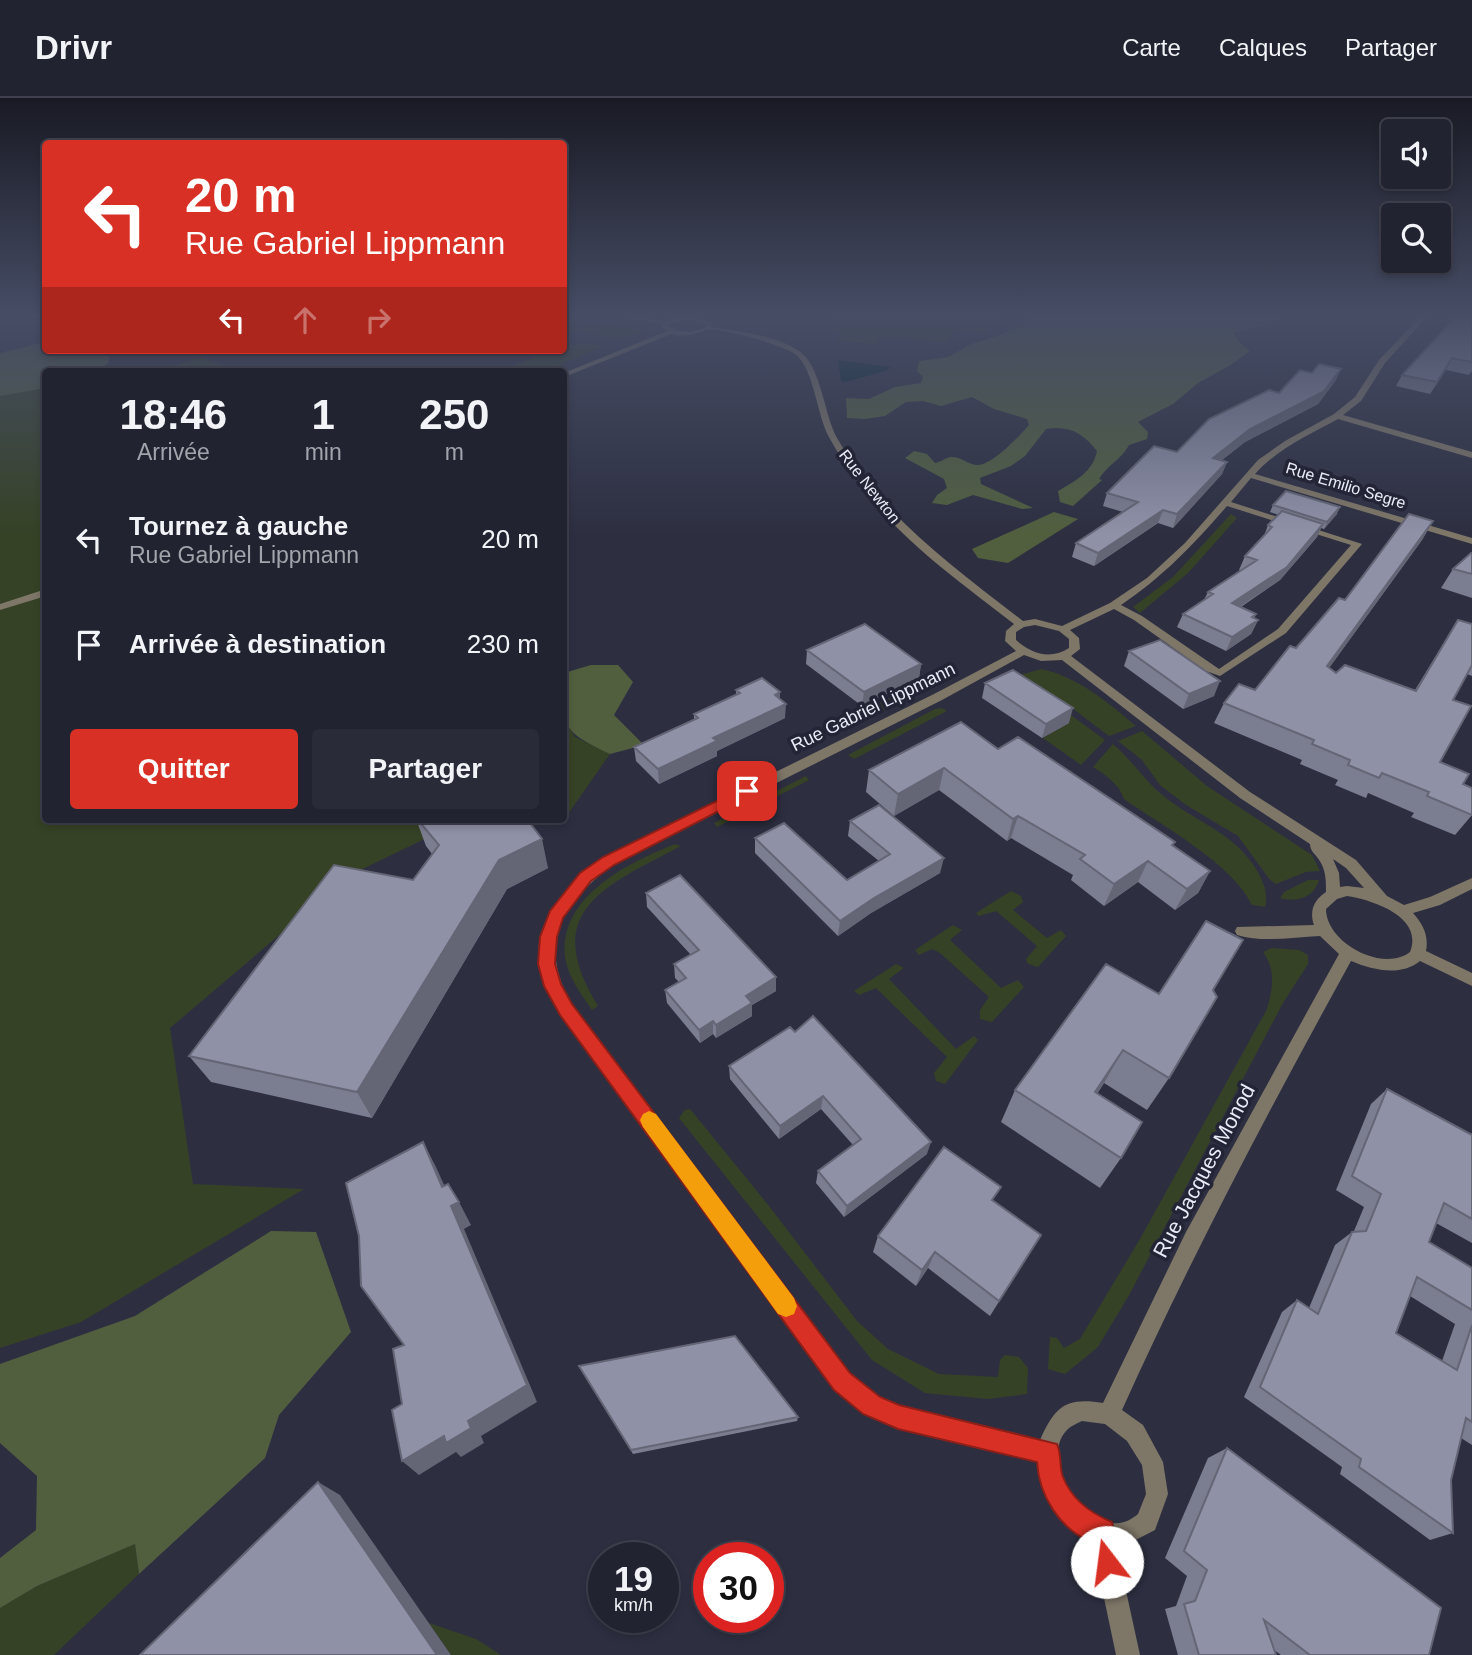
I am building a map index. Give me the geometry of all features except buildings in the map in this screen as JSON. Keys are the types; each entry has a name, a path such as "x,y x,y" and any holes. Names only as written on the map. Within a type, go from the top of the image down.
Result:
{"street":[{"name":"Rue Newton","path":"816,389 832,436 870,492 902,528 932,555 1021,624"},
{"path":"1063,629 1114,605 1152,580 1175,559 1249,475 1273,453 1337,415 1357,399 1364,389"},
{"path":"1337,415 1472,455"},
{"name":"Rue Emilio Segre","path":"1249,475 1472,541"},
{"path":"1114,605 1220,673 1282,631 1357,544 1225,503"},
{"path":"0,607 42,593"},
{"path":"1050,623 1063,629 1074,638 1074,649 1065,657 1050,659 1022,652 1010,641 1011,631 1021,624 1050,623"},
{"name":"Rue Gabriel Lippmann","path":"1022,652 938,697 608,861 585,877 556,916 548,937 547,964 552,986 566,1010 842,1382 872,1406 898,1417 1048,1453"},
{"path":"1065,657 1244,795 1351,864 1381,898"},
{"path":"1291,824 1330,863 1334,893"},
{"path":"1402,911 1435,901 1472,883"},
{"path":"1334,893 1364,893 1381,898 1411,920 1421,938 1419,954 1407,962 1389,965 1368,962 1348,952 1323,930 1318,918 1318,907 1334,893"},
{"path":"1242,931 1266,933 1323,930"},
{"name":"Rue Jacques Monod","path":"1109,1414 1156,1311 1300,1037 1348,952"},
{"path":"1419,954 1472,980"},
{"path":"1081,1410 1109,1414 1135,1433 1153,1462 1157,1494 1147,1522 1124,1535 1094,1530 1067,1509 1050,1478 1048,1447 1059,1422 1081,1410"},
{"path":"1102,1532 1128,1655"}],"green space":[{"path":"0,389 41,389 0,396"},
{"path":"42,389 42,823 458,823 350,875 170,1028 193,1184 304,1189 81,1322 0,1348 0,395"},
{"path":"891,389 1191,389 1173,404 1138,422 1148,432 1147,439 1129,445 1102,474 1099,479 1102,480 1073,506 1060,502 1058,491 1092,465 1097,451 1086,439 1069,429 1046,429 1025,456 1011,466 980,478 981,484 1033,508 1022,509 973,495 947,505 932,503 937,495 947,488 944,479 905,458 914,451 927,454 935,463 954,457 974,465 983,464 997,456 1019,436 1029,425 1027,419 994,409 972,397 941,406 923,401 906,402 885,416 847,418 846,398 869,399"},
{"path":"1054,512 1078,519 1008,563 978,558 972,549"},
{"path":"1231,514 1237,518 1188,573 1140,613 1133,607 1173,577"},
{"path":"591,665 618,665 633,682 614,715 644,745 610,754 573,732 567,722 567,672"},
{"path":"1041,669 1080,684 1136,726 1109,736 1060,699 1017,676"},
{"path":"1010,679 1038,691 1105,740 1081,765 1043,738 1068,723 982,694"},
{"path":"923,680 933,686 867,719 858,714"},
{"path":"942,708 947,711 854,759 848,755 935,709"},
{"path":"567,724 575,737 610,754 568,814"},
{"path":"1142,731 1207,786 1312,855 1320,871 1306,872 1276,884 1270,880 1238,836 1186,805 1160,785 1142,760 1118,741"},
{"path":"1113,744 1159,792 1242,851 1252,862 1265,887 1265,907 1252,905 1242,889 1213,860 1124,799 1115,784 1093,767"},
{"path":"806,776 809,780 717,827 714,823"},
{"path":"675,844 681,846 606,889 589,905 578,924 575,947 582,973 598,1006 592,1010 572,978 565,957 566,935 573,916 585,899 618,872"},
{"path":"1308,880 1319,880 1309,894 1298,899 1280,898 1284,892"},
{"path":"1011,891 1021,896 1023,902 1013,910 1047,938 1061,930 1066,936 1038,967 1028,964 1026,959 1037,946 996,911 979,916 976,913"},
{"path":"953,925 962,930 950,940 1001,988 1018,980 1024,987 992,1022 980,1019 980,1010 989,997 940,953 932,949 919,955 915,950"},
{"path":"1272,948 1299,950 1308,955 1308,964 1283,1003 1128,1297 1098,1347 1065,1374 1048,1369 1050,1337 1057,1338 1064,1348 1080,1339 1140,1239 1267,1009 1272,979 1270,966 1263,952"},
{"path":"896,964 904,968 889,979 956,1049 974,1036 978,1040 945,1084 936,1081 934,1073 947,1057 876,988 859,995 854,991"},
{"path":"690,1109 857,1321 888,1349 939,1374 998,1377 1000,1360 1005,1355 1019,1357 1028,1368 1027,1394 988,1399 925,1393 872,1360 679,1118 685,1110"},
{"path":"271,1231 316,1232 351,1332 279,1415 265,1458 139,1574 135,1544 37,1586 0,1608 0,1558 36,1530 37,1476 0,1443 0,1364 135,1316"},
{"path":"135,1544 139,1574 54,1655 0,1655 0,1608 37,1586"},
{"path":"429,1623 476,1639 501,1655 451,1655"}],"slow traffic":[{"path":"649,1120 786,1306"}],"route":[{"path":"747,791 608,861 585,877 568,896 548,937 547,964 552,986 566,1010 842,1382 872,1406 898,1417 1048,1453 1050,1478 1067,1509 1094,1530 1102,1532 1107,1562"}]}
